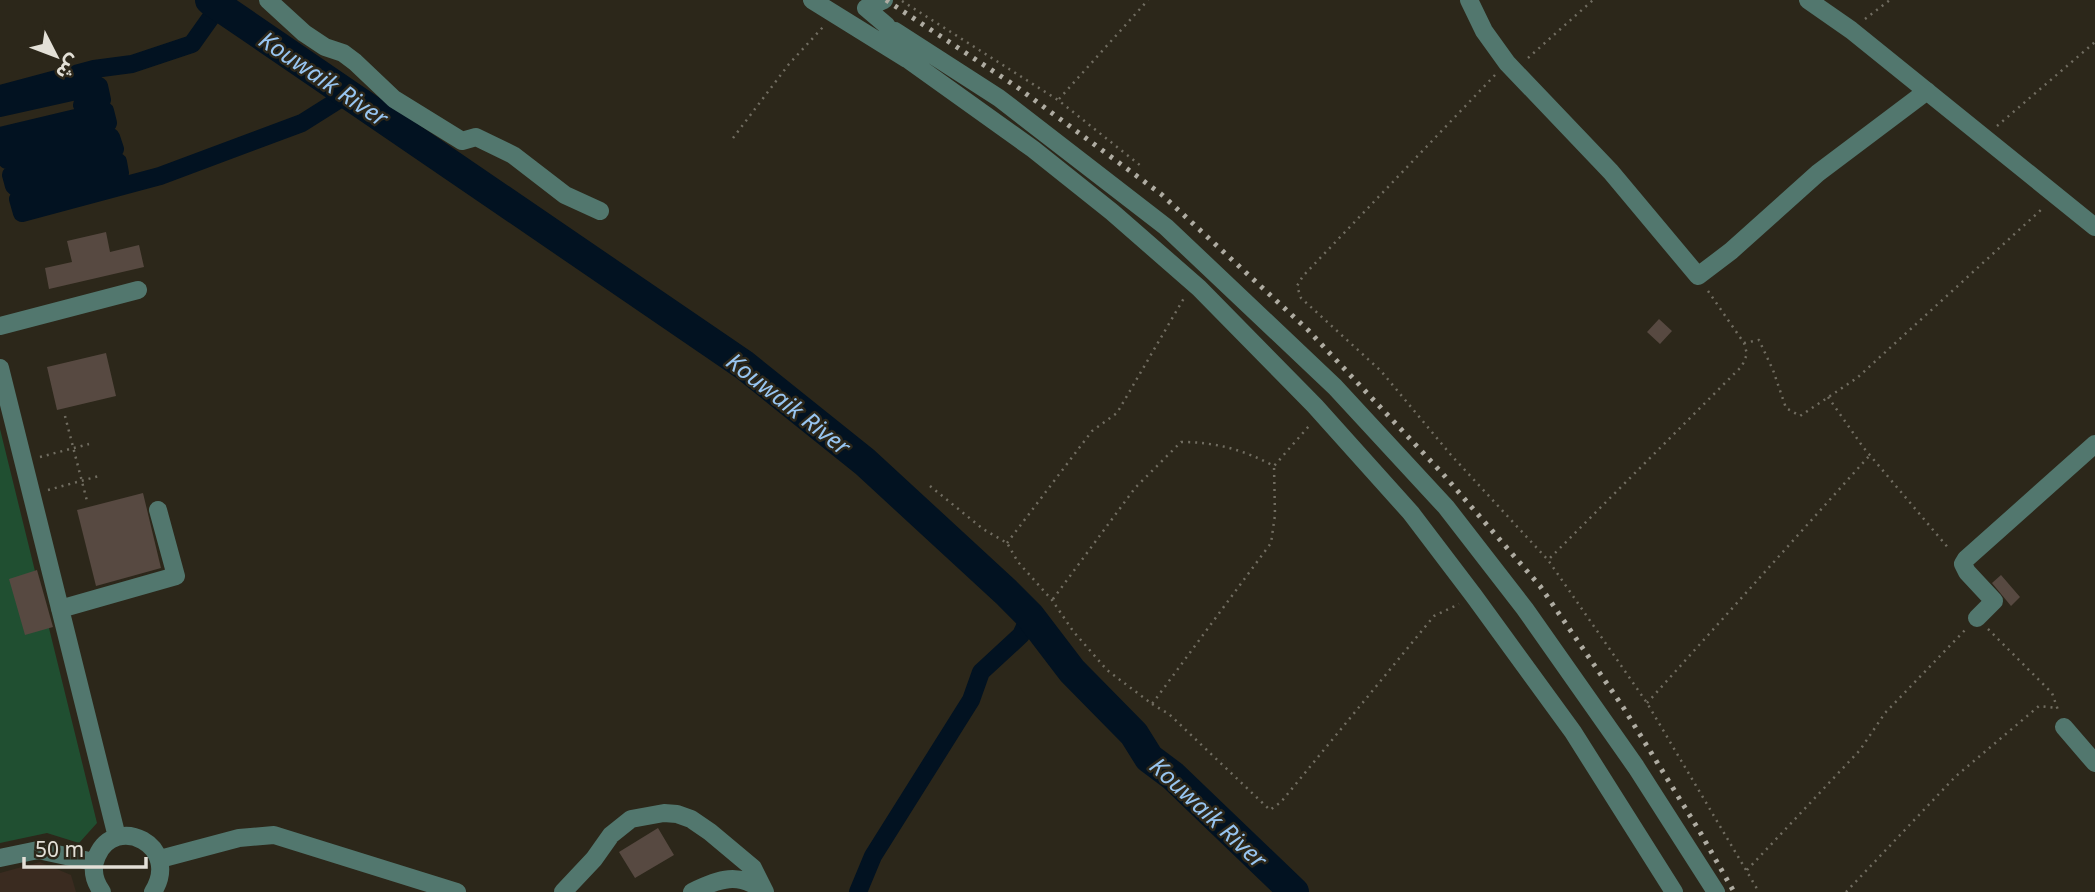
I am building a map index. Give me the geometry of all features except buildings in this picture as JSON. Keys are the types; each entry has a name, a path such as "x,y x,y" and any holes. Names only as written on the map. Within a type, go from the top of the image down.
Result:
{"street":[{"path":"268,0 304,33 355,62 394,99 462,141 476,137 513,155 565,195 600,211"},
{"path":"812,0 910,61 1033,149 1112,212 1193,283 1321,413 1411,513 1474,596 1573,732 1674,892"},
{"path":"858,4 884,0"},
{"path":"1469,0 1484,31 1511,67 1611,172 1698,276 1731,251 1818,173 1927,90"},
{"path":"1808,0 1852,30 2095,227"},
{"path":"858,4 999,98 1166,226 1335,387 1446,507 1525,610 1636,767 1716,892"},
{"path":"886,25 910,61"},
{"path":"0,326 138,290"},
{"path":"0,368 117,837"},
{"path":"1977,618 1994,601 1967,572 1963,564 1966,559 2095,444"},
{"path":"60,610 176,576 158,510"},
{"path":"2064,727 2095,763"},
{"path":"563,892 594,859 611,835 631,819 664,813 691,819 710,832 753,868 765,892"},
{"path":"160,859 239,838 274,835 457,892"},
{"path":"102,892 93,874 98,851 117,837 138,837 155,849 160,859 159,881 153,892"},
{"path":"0,858 38,850 94,862"},
{"path":"692,892 723,878 734,877 756,885 765,892"}],"path":[{"path":"900,0 1058,100 1141,166"},
{"path":"1058,100 1148,0"},
{"path":"1593,0 1511,67 1303,276 1297,286 1301,298 1381,372 1451,455 1548,560 1647,703 1759,892"},
{"path":"1852,30 1890,0"},
{"path":"733,138 789,64 835,15"},
{"path":"1985,137 2095,42"},
{"path":"1744,343 1759,340 1786,408 1800,416 1857,378 2056,195"},
{"path":"1548,560 1742,366 1747,354 1744,343 1698,276"},
{"path":"1007,543 1092,431 1117,413 1193,283"},
{"path":"1828,397 1870,455 1963,564"},
{"path":"1152,704 1271,543 1275,515 1274,466 1321,413"},
{"path":"65,416 87,501"},
{"path":"1052,600 1135,488 1181,442 1209,442 1248,452 1274,466"},
{"path":"23,461 89,444"},
{"path":"1647,703 1870,455"},
{"path":"31,494 99,477"},
{"path":"930,486 983,529 1007,543 1018,562 1107,670 1169,714 1270,810 1281,802 1434,616 1474,596"},
{"path":"1746,871 1860,750 1885,713 1977,618 2052,693 2064,727"},
{"path":"1846,892 1955,777 2039,706 2057,708"}],"shaded area":[{"path":"40,862 71,875 76,892 0,892 0,873"}],"green space":[{"path":"0,429 97,823 79,843 47,833 0,843"}],"waterway":[{"name":"Kouwaik River","path":"210,0 744,365 865,462 1030,616 1072,671 1134,734 1149,758 1173,776 1294,892"},
{"path":"0,94 94,69 132,64 192,44 219,6"},
{"path":"0,108 99,86 102,100 82,105"},
{"path":"0,136 105,111 108,123 4,148 7,160 111,137 115,149 11,175 14,186 118,162 120,173 18,199 22,213 160,176 302,123 348,94"},
{"path":"858,892 873,856 971,700 981,672 1021,635 1030,616"}],"railway":[{"path":"886,0 1017,87 1161,194 1308,330 1442,473 1540,586 1623,707 1734,892"}]}
